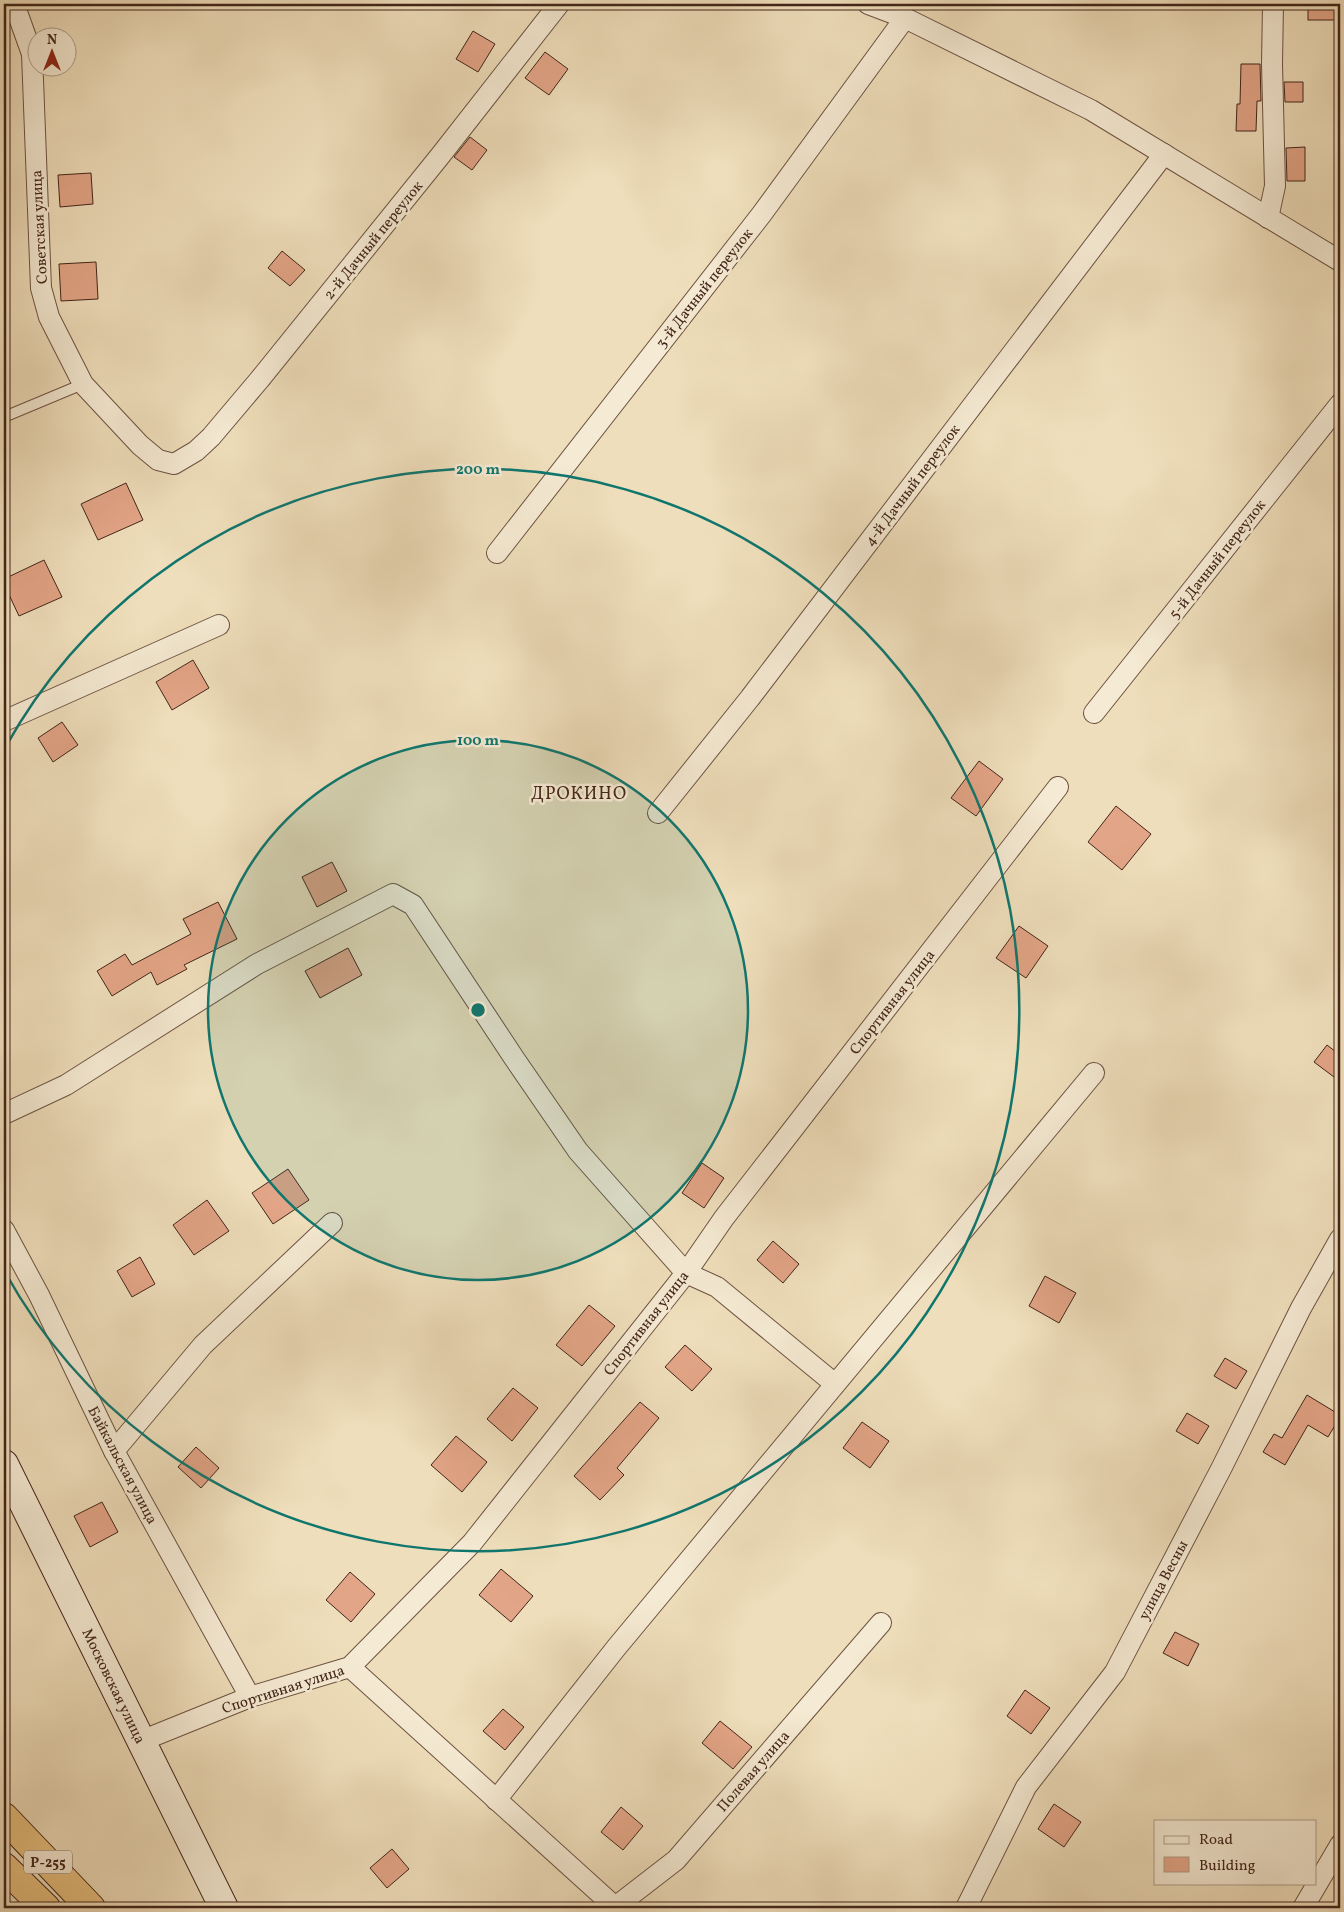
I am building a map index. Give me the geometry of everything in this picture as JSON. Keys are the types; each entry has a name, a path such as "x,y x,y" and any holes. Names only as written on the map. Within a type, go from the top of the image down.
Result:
{"highway":[{"name":"Р-255","path":"4,1817 91,1908"},
{"name":"Р-255","path":"4,1867 46,1908"}],"street":[{"name":"Советская улица","path":"8,4 17,12 32,54 41,288 49,317 83,384 140,445 158,460 174,464"},
{"name":"2-й Дачный переулок","path":"174,464 196,450 211,437 260,380 440,156 558,4"},
{"path":"868,4 905,18 1091,110 1340,261"},
{"path":"1268,218 1275,186 1272,64 1273,4"},
{"name":"3-й Дачный переулок","path":"497,553 761,215 905,18"},
{"name":"4-й Дачный переулок","path":"658,813 750,698 1164,154"},
{"name":"5-й Дачный переулок","path":"1094,714 1340,404"},
{"path":"4,721 219,625"},
{"name":"Спортивная улица","path":"142,1741 250,1696 350,1667 472,1543 686,1273 730,1210 1058,787"},
{"path":"4,1114 66,1084 257,964 393,894 412,905 578,1151 686,1273 717,1287 836,1384"},
{"path":"496,1800 616,1648 1094,1073"},
{"path":"114,1451 203,1345 332,1223"},
{"name":"Байкальская улица","path":"4,1230 39,1295 114,1451 250,1696"},
{"name":"улица Весны","path":"966,1908 1026,1787 1115,1672 1222,1467 1301,1308 1340,1238"},
{"name":"Московская улица","path":"4,1464 224,1908"},
{"name":"Полевая улица","path":"614,1908 676,1860 880,1623"},
{"path":"350,1667 614,1908"},
{"path":"1303,1908 1340,1845"}],"lane":[{"path":"4,418 83,384"}],"building":[{"path":"1308,4 1340,4 1340,20 1308,20"},
{"path":"473,31 495,44 478,72 456,59"},
{"path":"545,52 568,69 549,95 525,78"},
{"path":"1241,64 1260,64 1261,101 1257,101 1256,131 1236,131 1237,104 1240,104"},
{"path":"1284,82 1303,82 1303,102 1285,102"},
{"path":"470,137 487,150 472,170 454,157"},
{"path":"1305,147 1305,181 1287,181 1286,148"},
{"path":"91,173 93,204 60,207 58,175"},
{"path":"282,251 305,270 290,286 268,268"},
{"path":"96,262 98,299 61,301 59,264"},
{"path":"126,483 143,520 98,540 81,504"},
{"path":"44,560 62,597 19,616 4,584 4,579"},
{"path":"193,660 209,688 172,710 156,682"},
{"path":"62,722 78,745 53,762 38,738"},
{"path":"979,761 1003,779 976,816 951,798"},
{"path":"1116,806 1151,834 1122,870 1088,842"},
{"path":"332,862 347,891 317,907 302,877"},
{"path":"218,902 237,939 184,965 187,969 157,985 151,972 112,996 97,971 125,954 132,965 191,934 183,919"},
{"path":"1019,926 1048,946 1026,978 996,958"},
{"path":"348,948 362,975 320,998 305,971"},
{"path":"1327,1045 1340,1055 1340,1069 1334,1077 1314,1062"},
{"path":"702,1163 724,1178 704,1208 682,1193"},
{"path":"288,1169 309,1200 273,1224 252,1193"},
{"path":"207,1200 229,1231 194,1255 173,1225"},
{"path":"773,1241 799,1264 783,1283 757,1260"},
{"path":"140,1257 155,1284 132,1297 117,1271"},
{"path":"1045,1276 1076,1293 1059,1323 1029,1306"},
{"path":"589,1305 615,1326 582,1366 556,1345"},
{"path":"685,1345 712,1369 692,1391 665,1367"},
{"path":"1225,1358 1247,1371 1236,1389 1214,1376"},
{"path":"513,1388 538,1408 512,1441 487,1419"},
{"path":"1307,1395 1340,1415 1340,1417 1328,1437 1308,1425 1285,1465 1263,1452 1274,1434 1282,1438"},
{"path":"640,1402 659,1418 617,1468 624,1475 600,1500 574,1476"},
{"path":"1187,1413 1209,1426 1198,1444 1176,1431"},
{"path":"862,1422 889,1441 870,1468 843,1448"},
{"path":"456,1436 487,1462 462,1492 431,1465"},
{"path":"196,1447 219,1468 201,1488 178,1467"},
{"path":"102,1502 118,1532 90,1547 74,1516"},
{"path":"501,1569 533,1596 511,1622 479,1595"},
{"path":"350,1572 375,1594 351,1622 326,1600"},
{"path":"1175,1632 1199,1644 1188,1666 1163,1653"},
{"path":"1025,1690 1050,1708 1031,1734 1007,1716"},
{"path":"503,1709 524,1727 505,1750 483,1731"},
{"path":"720,1721 752,1747 733,1769 702,1743"},
{"path":"1054,1804 1081,1822 1064,1847 1038,1829"},
{"path":"621,1807 643,1826 623,1850 601,1832"},
{"path":"392,1849 409,1869 387,1888 370,1868"}],"district":[{"name":"ДРОКИНО","path":"579,793"}]}
